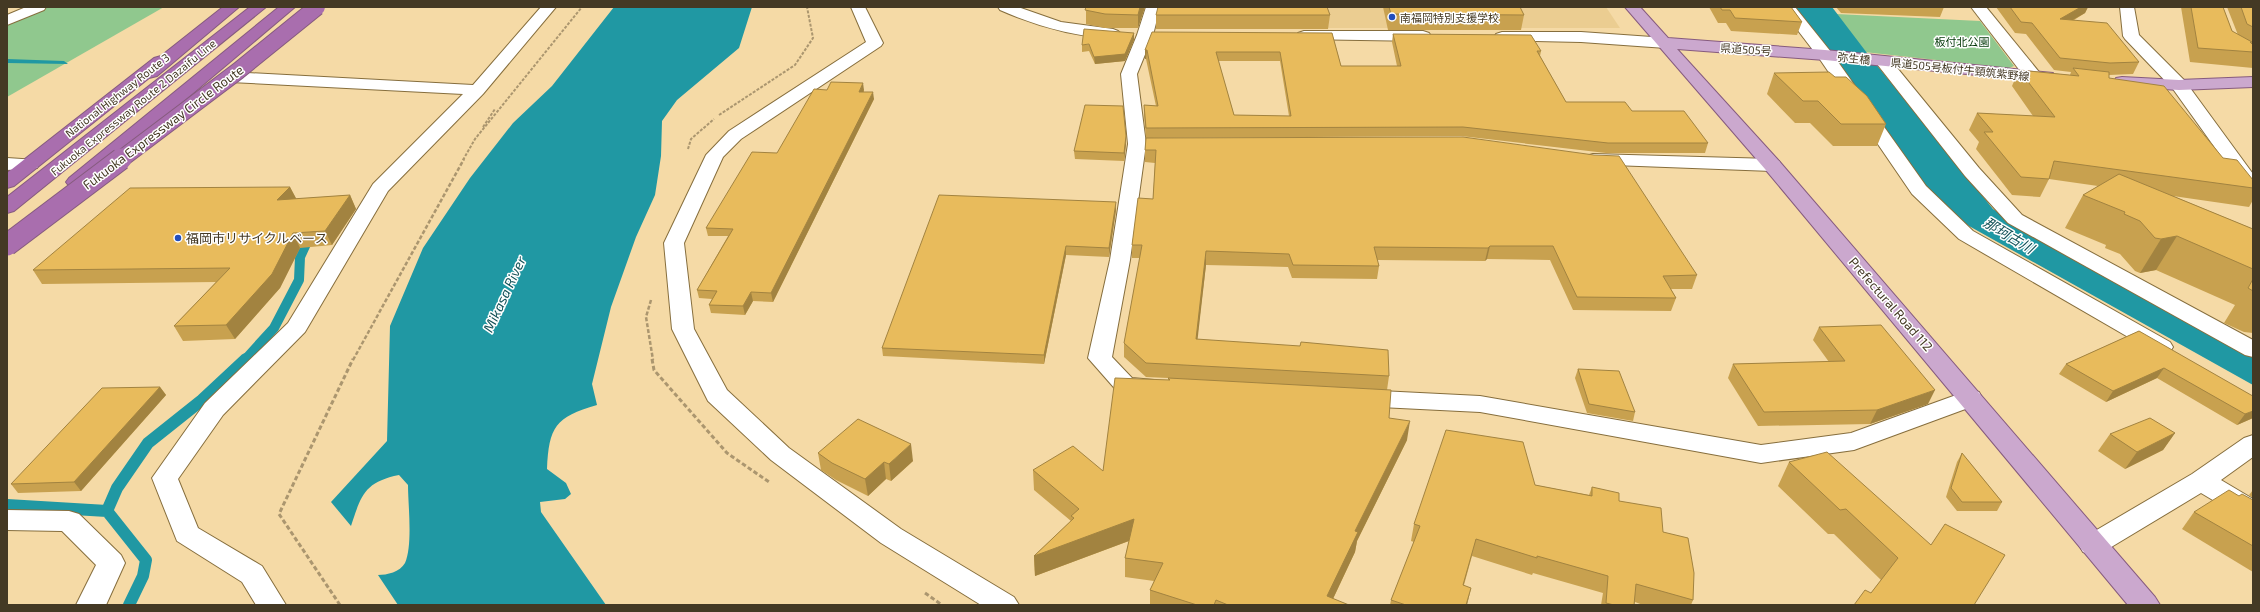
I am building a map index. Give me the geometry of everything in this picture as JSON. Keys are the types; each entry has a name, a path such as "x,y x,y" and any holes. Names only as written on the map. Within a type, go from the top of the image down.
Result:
{"highway":[{"name":"National Highway Route 3","path":"7,182 228,7"},
{"path":"7,199 161,64 232,7"},
{"name":"Fukuoka Expressway Route 2 Dazaifu Line","path":"7,207 259,7"},
{"name":"Fukuoka Expressway Route 2 Dazaifu Line","path":"7,239 288,7"},
{"path":"7,254 317,7"},
{"name":"Fukuoka Expressway Circle Route","path":"7,245 238,71 317,7"}],"main road":[{"name":"Prefectural Road 112","path":"1632,7 1666,43 1772,165 2145,605"},
{"name":"県道505号","path":"1666,43 1825,55"},
{"name":"弥生橋","path":"1825,55 1883,61"},
{"name":"県道505号板付牛頸筑紫野線","path":"1883,61 2062,78"},
{"path":"2106,82 2180,85 2253,82"}],"street":[{"path":"7,20 39,7"},
{"path":"271,605 252,574 187,534 165,478 214,409 297,327 380,188 477,90 549,7"},
{"path":"858,7 874,43 735,135 716,155 674,243 683,329 717,395 780,454 891,536 1004,605"},
{"path":"1005,7 1050,24 1080,31 1141,35"},
{"path":"1153,7 1141,35 1128,74 1145,144 1100,358 1125,385 1164,387"},
{"path":"1788,7 1825,55 1919,190 1966,235 2178,356"},
{"path":"1978,7 2033,76"},
{"path":"2127,7 2131,36 2180,85 2253,187"},
{"path":"1286,36 1435,36"},
{"path":"1489,37 1581,37 1666,43"},
{"path":"1883,61 1972,172 2016,219 2253,350"},
{"path":"230,77 477,90"},
{"path":"1576,158 1772,165"},
{"path":"7,164 30,164"},
{"path":"1338,396 1480,404 1761,454 1854,441 1970,398"},
{"path":"2093,545 2201,480 2253,444"},
{"path":"2201,480 2253,511"},
{"path":"7,520 69,521 111,563 91,605"}],"path":[{"path":"340,605 279,514 362,341 475,139 582,7"},
{"path":"687,155 691,139 724,110 795,65 814,38 807,7"},
{"path":"652,294 646,317 654,370 727,453 773,485"},
{"path":"923,591 942,605"}],"shaded area":[{"name":"南福岡特別支援学校","path":"1172,7 1606,7 1620,28 1171,28"}],"green space":[{"path":"48,7 164,7 7,97 7,24"},
{"name":"板付北公園","path":"1836,14 1980,21 2014,66 2009,68 1864,52"}],"water":[{"name":"Mikasa River","path":"614,7 752,7 739,48 677,100 662,121 661,156 655,195 636,237 611,307 592,384 597,405 583,409 563,419 553,433 550,443 547,469 566,483 571,494 565,499 540,502 541,512 606,605 398,605 378,575 400,569 405,563 409,546 410,525 408,485 399,475 387,478 371,486 361,499 351,526 331,502 387,441 390,326 423,248 470,178 513,123 552,86"},
{"name":"那珂古川","path":"1795,7 1832,7 1867,53 1993,209 2010,220 2253,356 2253,385 1969,226 1945,210 1927,191"},
{"path":"7,59 64,61 68,64 7,63"}],"building":[{"path":"1086,7 1140,7 1138,15 1105,14 1085,10"},
{"path":"1158,7 1327,7 1330,15 1156,15"},
{"path":"1389,7 1520,7 1524,15 1391,14"},
{"path":"1720,7 1791,7 1802,22 1735,18 1730,10 1722,10"},
{"path":"2010,7 2081,7 2060,19 2107,23 2139,62 2110,63 2060,58 2032,23 2021,22"},
{"path":"2191,7 2223,7 2232,31 2252,42 2250,42 2253,45 2253,52 2198,48"},
{"path":"2241,7 2253,7 2253,27 2247,24"},
{"path":"1084,29 1134,33 1125,54 1094,57 1089,44 1082,45"},
{"path":"1152,32 1332,33 1341,66 1401,66 1393,34 1531,35 1541,51 1537,51 1566,102 1625,102 1632,111 1684,111 1708,143 1608,143 1463,127 1146,128 1144,105 1158,106 1147,50 1145,50","holes":["1216,52 1280,52 1291,116 1234,115"]},
{"path":"2073,68 2109,72 2109,78 2164,86 2223,158 2237,160 2253,180 2253,188 2054,161 2049,179 2021,177 1984,132 1993,132 1977,113 2055,117 2019,70 2079,76"},
{"path":"1829,72 1835,77 1846,77 1867,96 1886,124 1841,124 1818,101 1803,101 1774,73"},
{"path":"831,82 863,83 859,92 873,92 771,293 751,292 743,306 709,305 717,291 697,290 733,229 706,228 752,152 777,153 814,89 827,90"},
{"path":"1085,105 1123,106 1126,136 1124,153 1074,151"},
{"path":"1463,137 1594,155 1619,156 1697,275 1663,276 1676,298 1577,297 1553,246 1490,246 1488,248 1374,247 1379,266 1293,265 1289,254 1206,251 1196,339 1300,346 1301,342 1388,350 1389,376 1146,363 1124,343 1142,245 1132,245 1138,198 1153,199 1156,150 1145,150 1146,138"},
{"path":"2119,174 2253,229 2253,269 2177,236 2161,239 2155,238 2140,221 2124,214 2125,212 2083,195"},
{"path":"290,187 277,200 350,195 325,231 293,233 272,274 226,325 174,326 230,268 33,270 130,188"},
{"path":"939,195 1116,202 1109,248 1066,246 1044,355 882,348"},
{"path":"2253,279 2253,291 2248,288"},
{"path":"1881,325 1935,390 1877,410 1764,412 1733,364 1845,361 1819,327"},
{"path":"2139,331 2253,396 2253,411 2245,414 2164,368 2113,391 2066,364"},
{"path":"1578,369 1619,371 1635,412 1589,404"},
{"path":"1115,378 1170,380 1168,378 1391,390 1389,418 1410,421 1355,531 1358,532 1327,596 1349,605 1228,605 1216,600 1214,605 1197,605 1150,590 1163,563 1125,558 1134,519 1034,556 1074,518 1071,516 1079,509 1033,470 1073,446 1103,471"},
{"path":"160,387 74,482 11,484 102,388"},
{"path":"2150,418 2175,433 2137,452 2110,434"},
{"path":"858,419 911,444 889,464 884,462 865,479 832,463 818,453"},
{"path":"1446,430 1523,442 1535,485 1592,496 1592,487 1619,493 1619,501 1661,508 1663,532 1688,538 1694,573 1693,600 1636,584 1634,605 1614,605 1606,603 1608,576 1537,556 1537,558 1476,539 1463,585 1471,588 1466,605 1406,605 1391,600 1420,526 1414,524"},
{"path":"1827,452 1931,545 1945,524 2005,555 1974,605 1854,605 1865,590 1871,593 1898,558 1846,509 1840,510 1789,462"},
{"path":"1962,453 2002,502 1962,502 1951,488"},
{"path":"2229,490 2239,496 2242,494 2253,500 2253,546 2194,512"}],"waterway":[{"path":"245,360 274,328 299,280 300,257 310,235"},
{"path":"107,511 117,488 148,443 202,400 245,360"},
{"path":"7,505 107,511"},
{"path":"107,511 146,560 143,576 129,605"}],"place":[{"name":"南福岡特別支援学校","path":"1392,17"},
{"name":"福岡市リサイクルベース","path":"178,238"}]}
